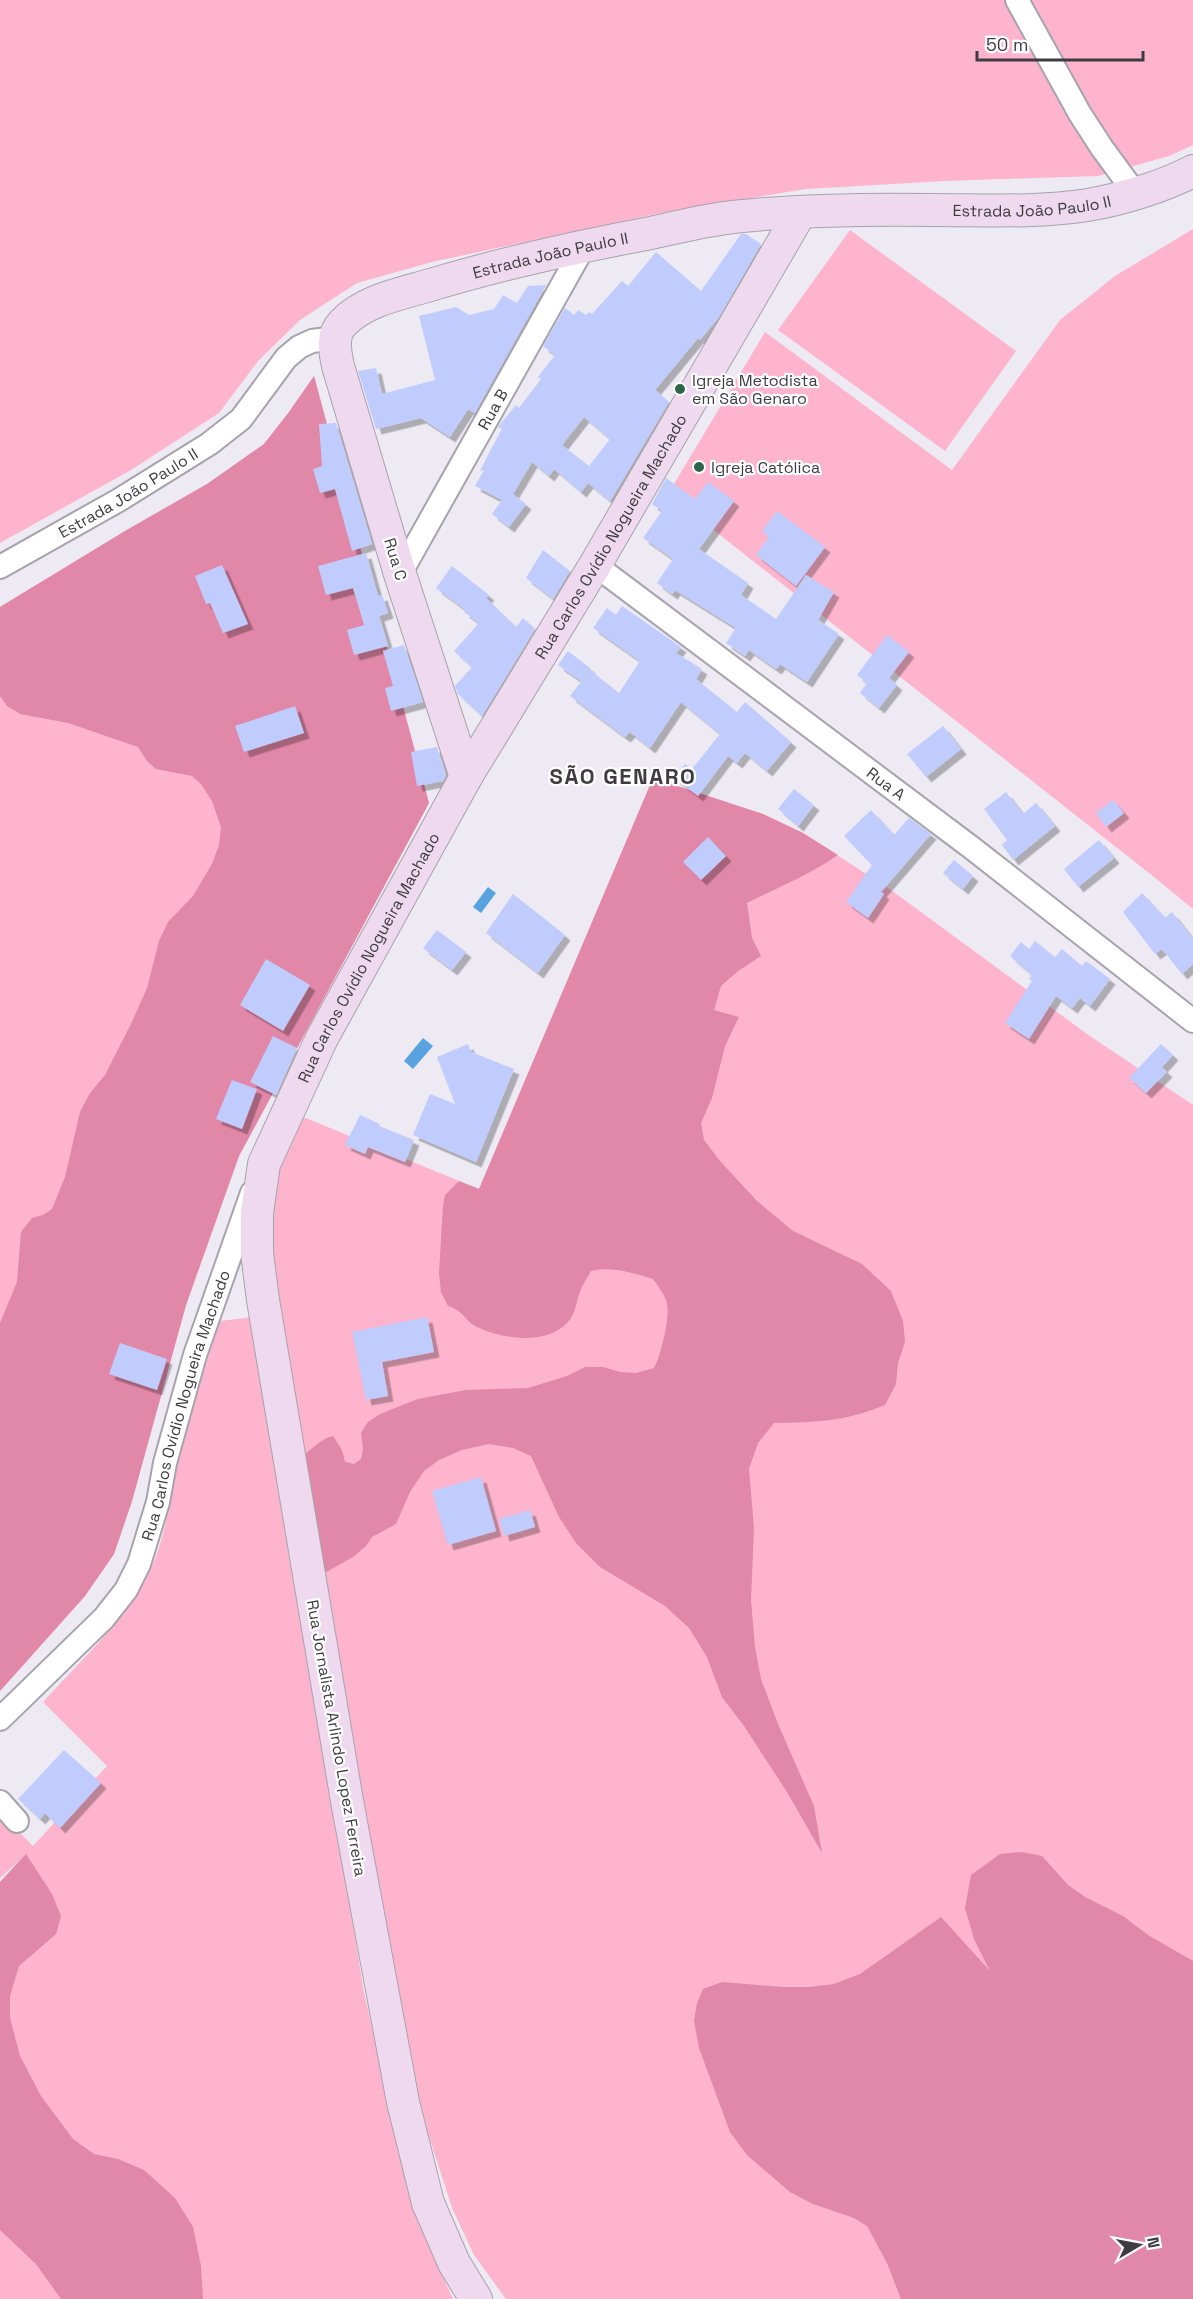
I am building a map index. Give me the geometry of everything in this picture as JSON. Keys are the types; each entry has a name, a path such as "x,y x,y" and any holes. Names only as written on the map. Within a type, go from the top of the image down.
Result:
{"street":[{"path":"1017,0 1080,114 1135,193"},
{"name":"Estrada João Paulo II","path":"0,567 119,500 209,444 241,419 286,358 299,346 312,341 335,338 343,322 357,311 382,299 473,272 584,246 731,217 916,210 1033,210 1089,205 1135,193 1193,171"},
{"name":"Rua Carlos Ovídio Nogueira Machado","path":"0,1719 104,1618 126,1590 139,1564 155,1513 165,1463 195,1356 251,1194 322,1038 466,777 595,565 800,213"},
{"name":"Rua B","path":"400,574 584,246"},
{"name":"Rua C","path":"335,338 338,366 400,574 466,777"},
{"name":"Rua A","path":"595,565 972,848 1184,1014"},
{"name":"Rua Jornalista Arlindo Lopez Ferreira","path":"264,1164 257,1213 257,1253 263,1300 388,2030 416,2162 428,2203 454,2263 476,2299"},
{"path":"0,1802 17,1821"}],"shaded area":[{"path":"0,0 1193,0 1193,145 1169,156 1098,176 945,181 806,189 656,214 432,262 357,283 300,320 258,361 219,413 131,470 0,543"},
{"path":"1193,229 1193,909 668,494 765,332 952,470 1060,320 1115,276"},
{"path":"850,230 1016,351 945,451 778,330"},
{"path":"314,376 429,803 239,1156 186,1305 132,1501 114,1554 85,1596 0,1691 0,607 207,484 260,449"},
{"path":"314,376 429,803 239,1156 186,1305 132,1501 114,1554 85,1596 0,1691 0,1323 17,1282 21,1232 32,1218 52,1209 65,1177 80,1112 90,1093 105,1075 131,1024 147,988 159,941 168,922 193,896 212,864 219,845 221,827 212,801 201,784 192,776 156,769 147,761 138,747 68,723 20,714 7,706 0,696 0,607 207,484 264,444"},
{"path":"653,778 763,814 803,833 891,890 1087,1034 1193,1105 1193,2299 506,2299 474,2255 452,2208 426,2127 401,2027 268,1262 270,1194 296,1114 479,1189"},
{"path":"653,778 763,814 803,833 838,855 805,875 747,903 752,938 761,956 721,986 714,1010 739,1017 725,1046 712,1098 701,1123 704,1140 757,1201 793,1231 862,1264 891,1291 903,1321 905,1342 898,1363 896,1384 885,1405 856,1415 830,1420 774,1423 758,1443 749,1469 754,1528 751,1600 755,1647 761,1679 814,1806 822,1853 787,1792 722,1697 707,1657 689,1628 665,1606 600,1567 576,1543 559,1517 531,1456 513,1448 489,1444 462,1450 439,1460 424,1471 410,1492 396,1524 372,1537 366,1546 353,1557 321,1575 301,1457 333,1436 342,1450 345,1462 354,1464 361,1459 363,1449 361,1433 368,1422 380,1414 418,1399 466,1390 528,1388 567,1376 585,1367 603,1367 620,1372 636,1373 654,1368 664,1336 668,1310 662,1291 653,1279 615,1270 591,1271 580,1291 573,1315 563,1327 540,1337 527,1338 500,1335 473,1325 457,1310 448,1306 441,1292 439,1273 445,1195 459,1181 479,1189"},
{"path":"253,1317 288,1551 332,1794 364,1993 410,2192 427,2242 453,2299 0,2299 0,1882 22,1858 0,1878 0,1813 33,1846 107,1766 43,1702 110,1630 143,1584 162,1538 183,1440 220,1321"},
{"path":"1022,1852 1042,1856 1068,1885 1085,1897 1123,1916 1148,1935 1193,1961 1193,2299 901,2299 887,2263 867,2226 854,2218 813,2204 790,2192 747,2155 730,2132 699,2048 694,2021 697,2003 703,1989 722,1982 783,1987 834,1984 860,1974 941,1917 990,1971 974,1939 965,1908 971,1875 1000,1854"},
{"path":"26,1854 52,1894 61,1916 56,1934 19,1966 10,1996 10,2018 20,2056 41,2096 73,2139 94,2154 118,2159 144,2170 175,2198 193,2227 201,2266 203,2299 61,2299 36,2264 0,2230 0,1882"}],"water":[{"path":"488,887 496,893 481,913 473,907"},
{"path":"423,1038 433,1046 413,1069 404,1061"}],"building":[{"path":"741,234 746,234 761,244 719,317 700,340 698,338 655,390 669,402 610,501 588,483 581,492 554,469 549,476 532,462 513,494 526,504 509,527 492,514 502,500 475,486 484,470 480,471 502,429 498,427 516,405 519,408 541,379 538,377 555,355 543,346 565,308 574,315 578,310 586,315 589,312 592,314 622,281 628,286 656,252 701,291","holes":["584,417 610,439 589,466 562,445"]},
{"path":"546,285 475,413 468,409 450,437 421,418 376,429 358,371 376,368 382,394 435,380 419,316 456,307 469,315 494,309 503,295 517,303 528,286"},
{"path":"336,423 372,544 352,551 335,489 320,493 313,469 322,466 319,424"},
{"path":"666,478 695,499 708,482 734,501 699,549 748,583 741,595 776,619 806,575 834,592 818,620 839,634 807,682 780,664 776,669 749,650 745,656 726,643 736,628 675,590 672,594 657,583 673,559 643,538 662,511 652,504"},
{"path":"777,511 825,547 796,586 756,555 769,537 762,531"},
{"path":"543,550 570,571 553,599 526,578"},
{"path":"366,553 378,596 382,595 388,613 379,616 388,646 354,655 347,630 364,625 353,588 326,595 318,566"},
{"path":"222,565 248,624 223,633 210,603 206,604 195,576"},
{"path":"452,566 489,595 486,598 516,627 523,618 535,629 482,716 458,694 455,686 472,667 454,651 479,623 464,612 466,610 436,588"},
{"path":"622,606 681,647 676,653 702,669 696,679 737,712 745,702 791,742 767,771 745,753 737,763 728,756 698,796 674,778 685,764 692,769 720,734 681,702 650,748 630,732 625,737 570,696 590,670 619,693 640,661 593,628 607,608 616,615"},
{"path":"887,635 909,652 889,678 897,685 879,708 860,693 867,683 857,675"},
{"path":"404,645 423,702 391,711 385,688 393,686 383,651"},
{"path":"568,651 590,668 581,681 558,665"},
{"path":"295,706 304,733 244,752 235,726"},
{"path":"943,726 961,749 926,777 907,754"},
{"path":"437,747 446,775 443,781 417,786 411,752"},
{"path":"794,789 814,805 798,826 778,809"},
{"path":"1006,792 1023,814 1036,803 1055,826 1013,860 1002,845 1007,840 984,809"},
{"path":"1113,800 1124,813 1106,827 1096,813"},
{"path":"871,810 894,835 909,818 931,834 881,892 884,894 868,918 846,902 872,865 844,836"},
{"path":"708,837 726,856 701,880 683,862"},
{"path":"1099,840 1114,858 1078,887 1064,869"},
{"path":"954,860 973,876 963,889 943,873"},
{"path":"1142,893 1165,918 1172,912 1193,939 1193,964 1182,974 1162,949 1155,954 1123,912"},
{"path":"513,894 565,935 538,973 486,933"},
{"path":"437,930 466,952 452,970 423,948"},
{"path":"1035,941 1055,957 1062,949 1082,966 1086,961 1110,979 1090,1006 1080,998 1072,1008 1056,996 1029,1039 1005,1023 1032,981 1029,979 1032,975 1010,956 1021,942 1029,949"},
{"path":"266,959 310,985 283,1031 240,1005"},
{"path":"273,1036 297,1048 276,1095 250,1082"},
{"path":"468,1044 471,1052 514,1069 476,1162 413,1135 430,1094 455,1104 437,1057"},
{"path":"1161,1044 1173,1055 1162,1067 1167,1072 1146,1093 1129,1078"},
{"path":"232,1080 257,1089 242,1129 216,1119"},
{"path":"360,1115 380,1124 379,1126 414,1140 405,1162 368,1147 365,1154 345,1145"},
{"path":"427,1317 434,1352 382,1362 388,1396 366,1400 352,1332"},
{"path":"120,1343 167,1359 157,1390 109,1374"},
{"path":"481,1477 496,1531 448,1545 432,1491"},
{"path":"530,1510 535,1527 504,1536 499,1519"},
{"path":"64,1750 101,1783 60,1828 45,1813 40,1819 18,1799"}],"place":[{"name":"Igreja Metodista em São Genaro","path":"680,389"},
{"name":"Igreja Católica","path":"699,467"}],"district":[{"name":"SÃO GENARO","path":"623,776"}]}
